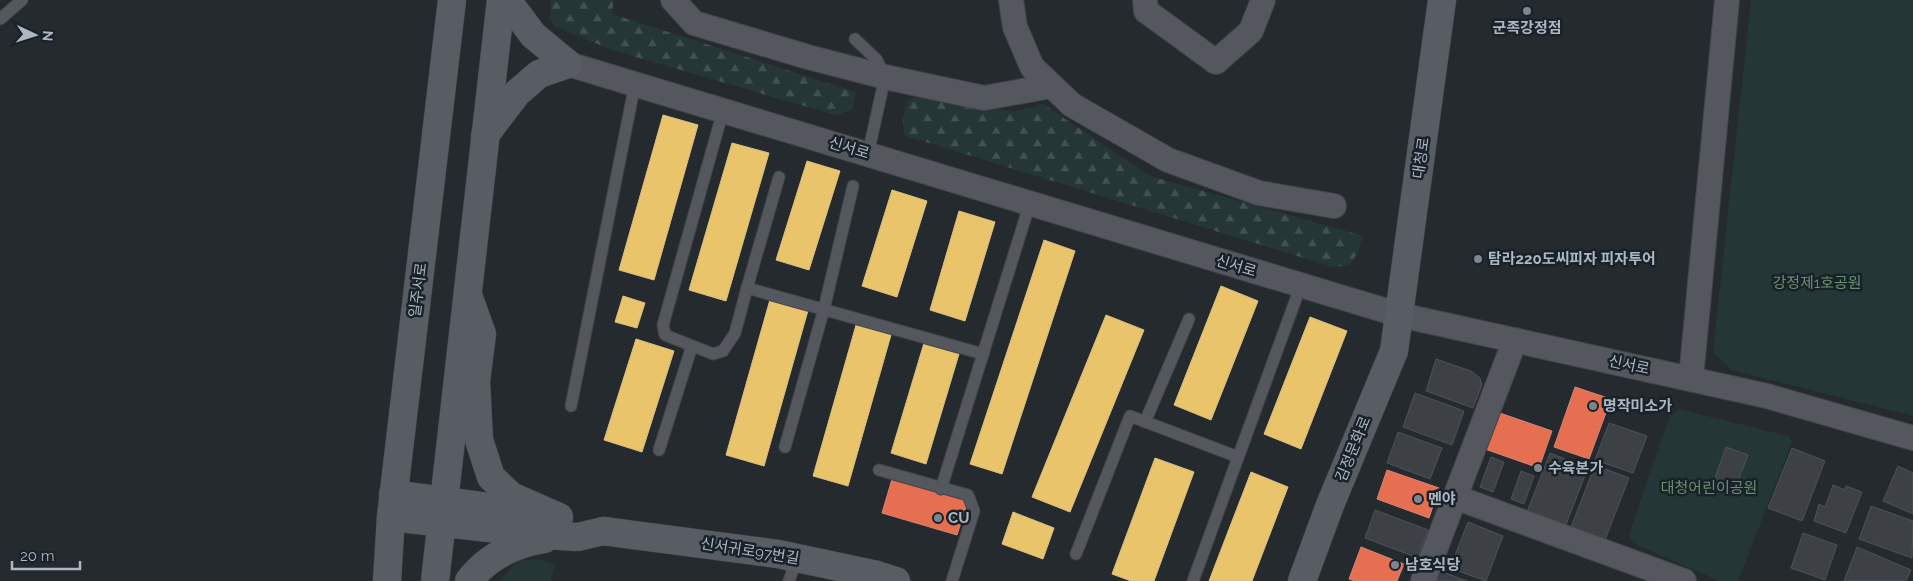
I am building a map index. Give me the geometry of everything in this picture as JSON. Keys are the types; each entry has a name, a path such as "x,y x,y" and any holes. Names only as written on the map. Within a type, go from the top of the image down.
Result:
{"main road":[{"name":"일주서로","path":"387,581 392,506 452,0"},
{"path":"435,581 484,136 501,0"},
{"path":"507,0 533,35 568,64"},
{"name":"대청로","path":"1400,315 1442,0"},
{"path":"484,136 517,93 539,74 568,64"},
{"path":"467,292 482,334 476,381 479,440 491,477 510,496 560,527"},
{"name":"김정문화로","path":"1302,581 1330,505 1394,351 1400,315"},
{"name":"신서귀로97번길","path":"392,506 560,527 584,521 603,531 778,554 793,569 877,575 896,581"},
{"path":"469,581 473,575 501,552 560,527"}],"street":[{"path":"673,0 694,23 808,57 884,77 984,98 1051,86"},
{"path":"1011,0 1015,27 1032,67 1072,105 1168,160 1259,193 1334,206"},
{"path":"1145,0 1146,12 1216,62 1251,31 1263,0"},
{"path":"1691,378 1727,0"},
{"name":"신서로","path":"568,64 1400,315 1767,396 1913,438"},
{"path":"1423,581 1514,340"},
{"path":"1455,497 1684,581"}],"lane":[{"path":"0,20 22,0"},
{"path":"855,39 877,60 884,77 868,154"},
{"path":"571,406 635,84"},
{"path":"723,110 663,325 665,335 713,354 723,351 735,333 779,177"},
{"path":"785,447 824,309 853,186"},
{"path":"941,489 1030,204"},
{"path":"1193,581 1301,285"},
{"path":"747,288 983,354"},
{"path":"1146,422 1189,319"},
{"path":"659,450 692,346"},
{"path":"1076,554 1130,416 1238,457"},
{"path":"879,470 941,489 968,495 974,511 952,581"}],"green space":[{"path":"551,0 614,0 612,14 856,92 852,110 835,115 612,50 554,26 550,19"},
{"name":"강정제1호공원","path":"1751,0 1913,0 1913,416 1732,370 1713,352"},
{"path":"922,95 1014,112 1043,104 1150,176 1363,236 1358,252 1350,265 1333,267 906,136 903,122 908,100"},
{"name":"대청어린이공원","path":"1679,409 1788,436 1792,442 1738,581 1719,581 1633,543 1629,534 1669,418"},
{"path":"537,559 555,564 551,581 500,581 517,561"}],"building: 주거":[{"path":"663,115 698,125 654,280 619,270"},
{"path":"732,143 769,153 726,301 689,290"},
{"path":"807,161 840,171 809,270 776,260"},
{"path":"892,190 927,201 897,297 862,286"},
{"path":"959,211 995,222 965,321 930,310"},
{"path":"1044,240 1075,251 1002,474 970,464"},
{"path":"1221,286 1258,301 1211,420 1174,405"},
{"path":"623,296 645,303 637,328 615,322"},
{"path":"771,296 809,307 764,466 726,455"},
{"path":"1106,315 1144,330 1070,512 1032,497"},
{"path":"1310,317 1347,331 1301,449 1264,434"},
{"path":"856,325 891,335 848,486 813,476"},
{"path":"636,339 674,351 642,452 604,440"},
{"path":"924,343 959,354 926,464 891,453"},
{"path":"1155,458 1194,472 1154,581 1131,581 1112,574"},
{"path":"1251,472 1288,487 1252,581 1209,581"},
{"path":"1013,512 1054,528 1043,559 1002,544"}],"building: 상업":[{"path":"1575,387 1611,399 1589,459 1554,447"},
{"path":"1494,411 1552,431 1539,468 1482,448"},
{"path":"1387,470 1439,488 1429,518 1377,499"},
{"path":"892,479 968,501 957,535 882,513"},
{"path":"1361,547 1404,564 1397,581 1355,581 1349,579"}],"building: 기타":[{"path":"1436,359 1471,371 1480,378 1482,385 1473,408 1426,391"},
{"path":"1415,393 1464,411 1452,445 1403,427"},
{"path":"1609,423 1647,436 1633,473 1595,460"},
{"path":"1398,432 1442,448 1430,479 1387,463"},
{"path":"1726,447 1748,455 1733,494 1712,486"},
{"path":"1792,448 1825,461 1802,521 1768,508"},
{"path":"1550,453 1588,468 1565,527 1527,512"},
{"path":"1491,457 1504,462 1493,492 1480,487"},
{"path":"1595,465 1629,478 1605,540 1571,527"},
{"path":"1898,466 1913,473 1913,514 1883,501"},
{"path":"1521,471 1534,476 1524,504 1511,499"},
{"path":"1833,485 1845,490 1846,486 1862,492 1846,533 1814,521 1819,504 1825,507"},
{"path":"1871,506 1913,521 1912,558 1859,539"},
{"path":"1375,510 1428,530 1418,558 1365,538"},
{"path":"1468,522 1503,536 1486,581 1450,568"},
{"path":"1803,533 1837,545 1825,580 1791,568"},
{"path":"1857,547 1911,570 1906,581 1844,581"},
{"path":"1437,570 1467,581 1433,581"}],"place":[{"name":"군족강정점","path":"1527,11"},
{"name":"탐라220도씨피자 피자투어","path":"1478,259"},
{"name":"명작미소가","path":"1593,406"},
{"name":"수육본가","path":"1538,468"},
{"name":"멘야","path":"1418,499"},
{"name":"CU","path":"938,518"},
{"name":"남호식당","path":"1395,565"}]}
